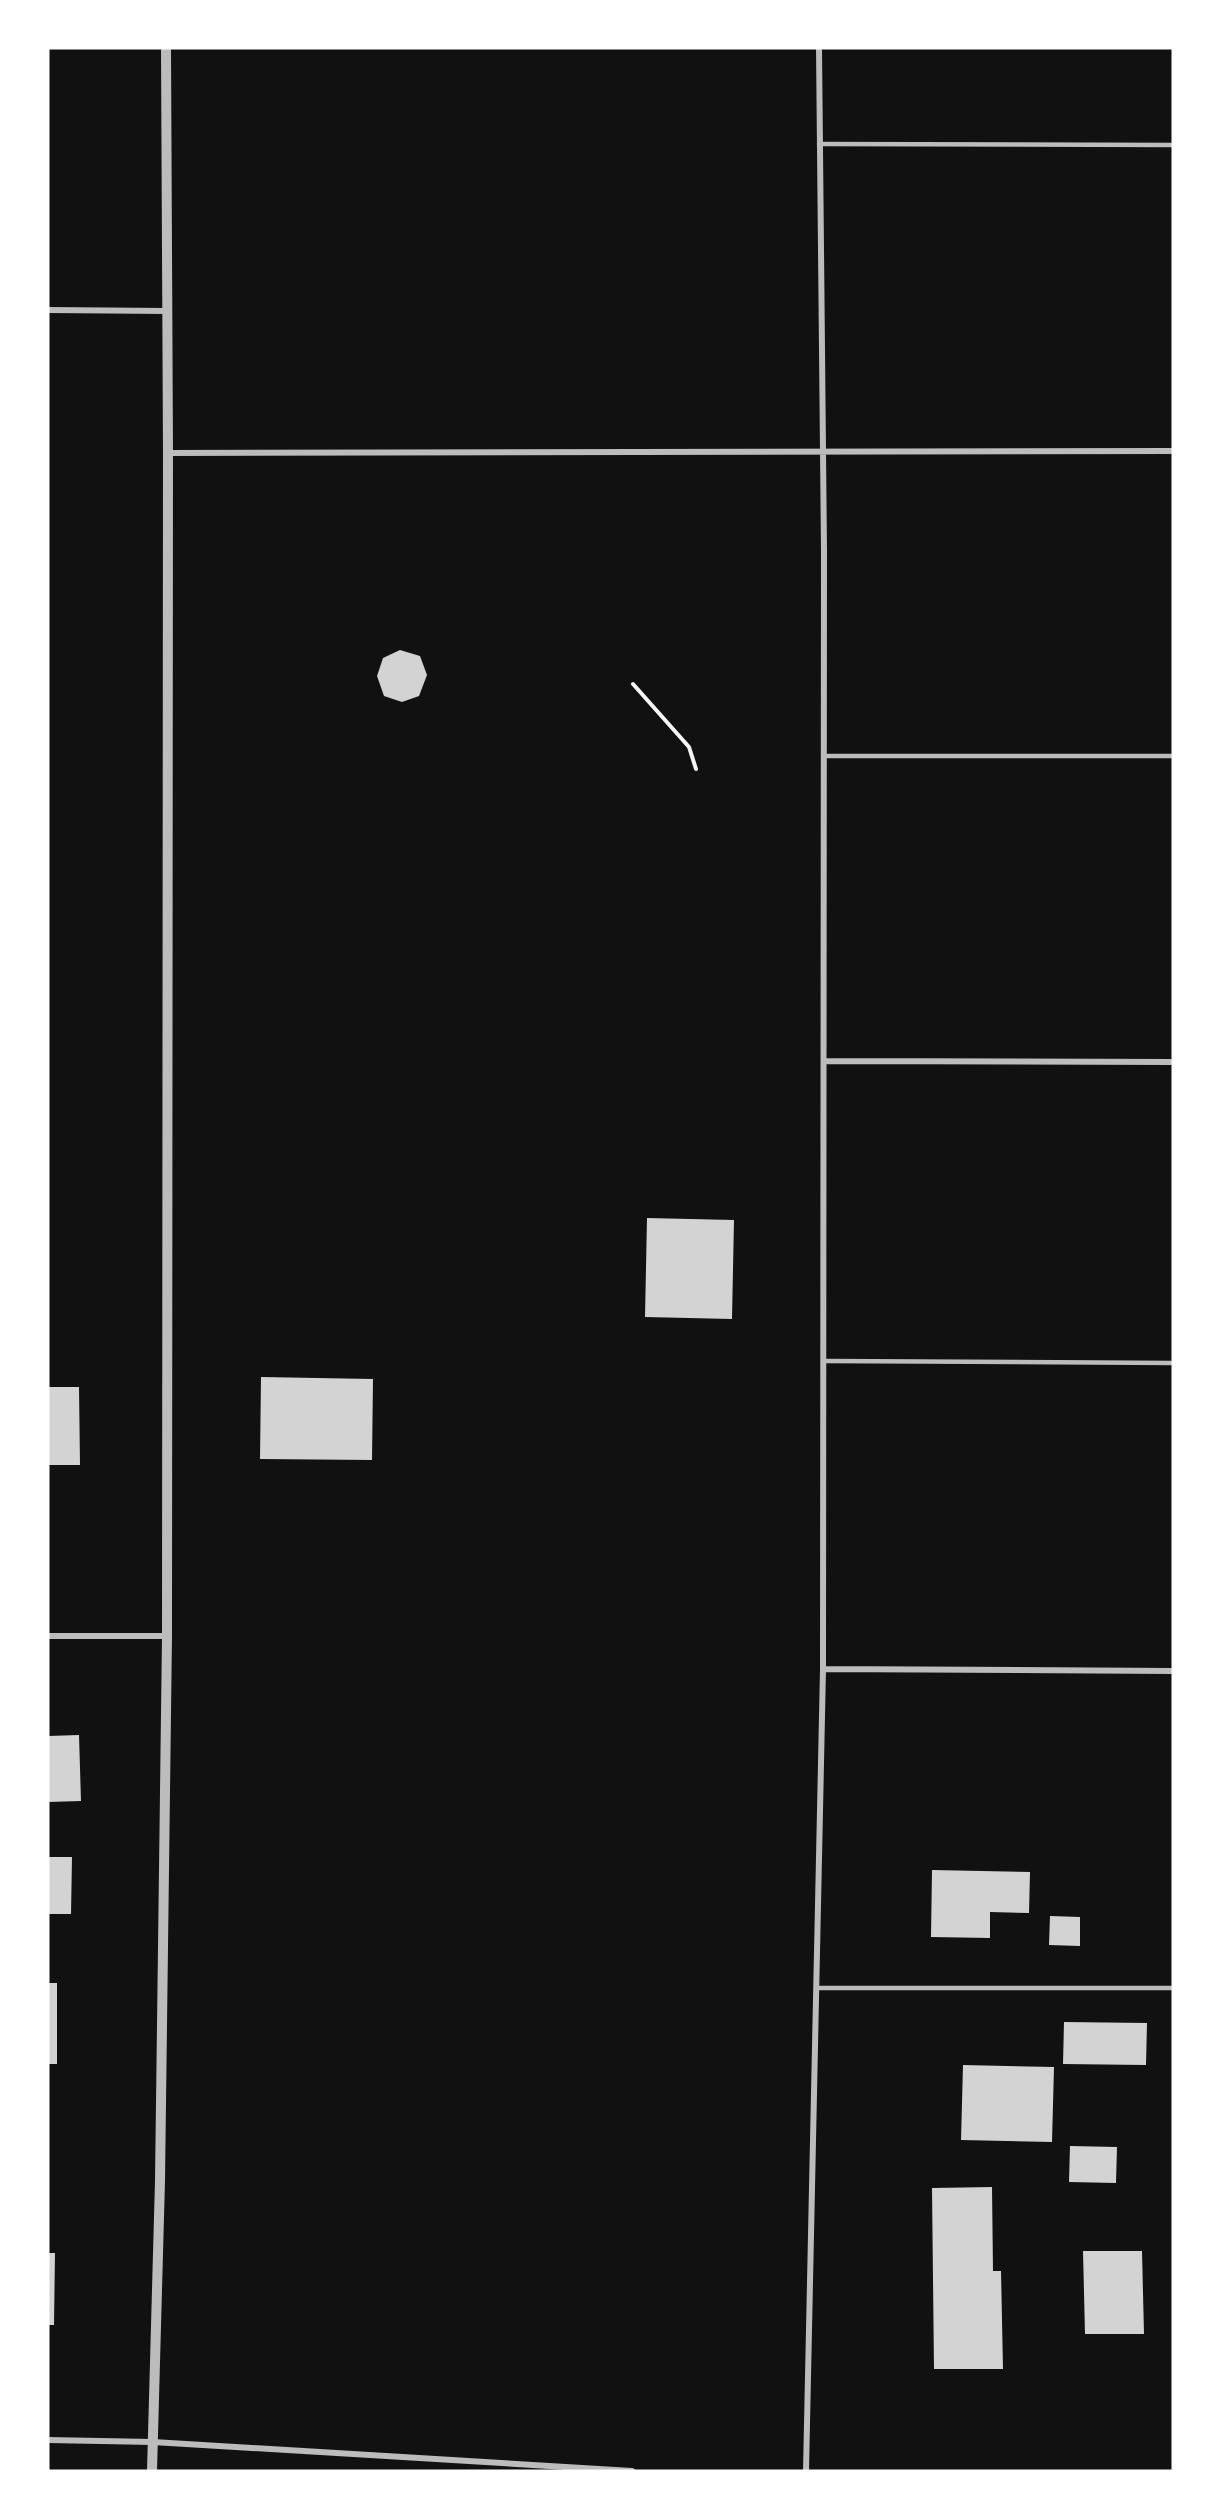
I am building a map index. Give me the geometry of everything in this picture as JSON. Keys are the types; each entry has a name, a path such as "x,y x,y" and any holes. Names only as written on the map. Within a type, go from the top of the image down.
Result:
{"street":[{"path":"152,2471 160,2181 167,1636 166,48"},
{"path":"806,2471 823,1669 825,1361 824,551 819,48"},
{"path":"48,310 167,311"},
{"path":"168,453 1173,451"},
{"path":"824,1061 1173,1062"},
{"path":"48,1636 167,1636"},
{"path":"823,1669 1173,1671"},
{"path":"48,2440 153,2442 632,2471"}],"lane":[{"path":"819,144 1173,145"},
{"path":"824,756 1173,756"},
{"path":"825,1361 1173,1363"},
{"path":"817,1988 1173,1988"}],"path":[{"path":"633,684 689,747 696,769"}],"building":[{"path":"400,650 420,656 427,675 419,696 402,702 384,696 377,676 383,658"},
{"path":"647,1218 734,1220 732,1319 645,1317"},
{"path":"261,1377 373,1379 372,1460 260,1459"},
{"path":"48,1387 79,1387 80,1465 48,1465"},
{"path":"79,1735 81,1801 48,1802 48,1736"},
{"path":"48,1857 72,1857 71,1914 48,1914"},
{"path":"932,1870 1030,1872 1029,1913 990,1912 990,1938 931,1937"},
{"path":"1050,1916 1080,1917 1080,1946 1049,1945"},
{"path":"48,1983 57,1983 57,2064 48,2064"},
{"path":"1064,2022 1147,2023 1146,2065 1063,2064"},
{"path":"963,2065 1054,2067 1052,2142 961,2140"},
{"path":"1070,2146 1117,2147 1116,2183 1069,2182"},
{"path":"992,2187 993,2271 1001,2271 1003,2369 934,2369 932,2188"},
{"path":"1083,2251 1142,2251 1144,2334 1085,2334"},
{"path":"48,2253 55,2253 54,2325 48,2325"}]}
